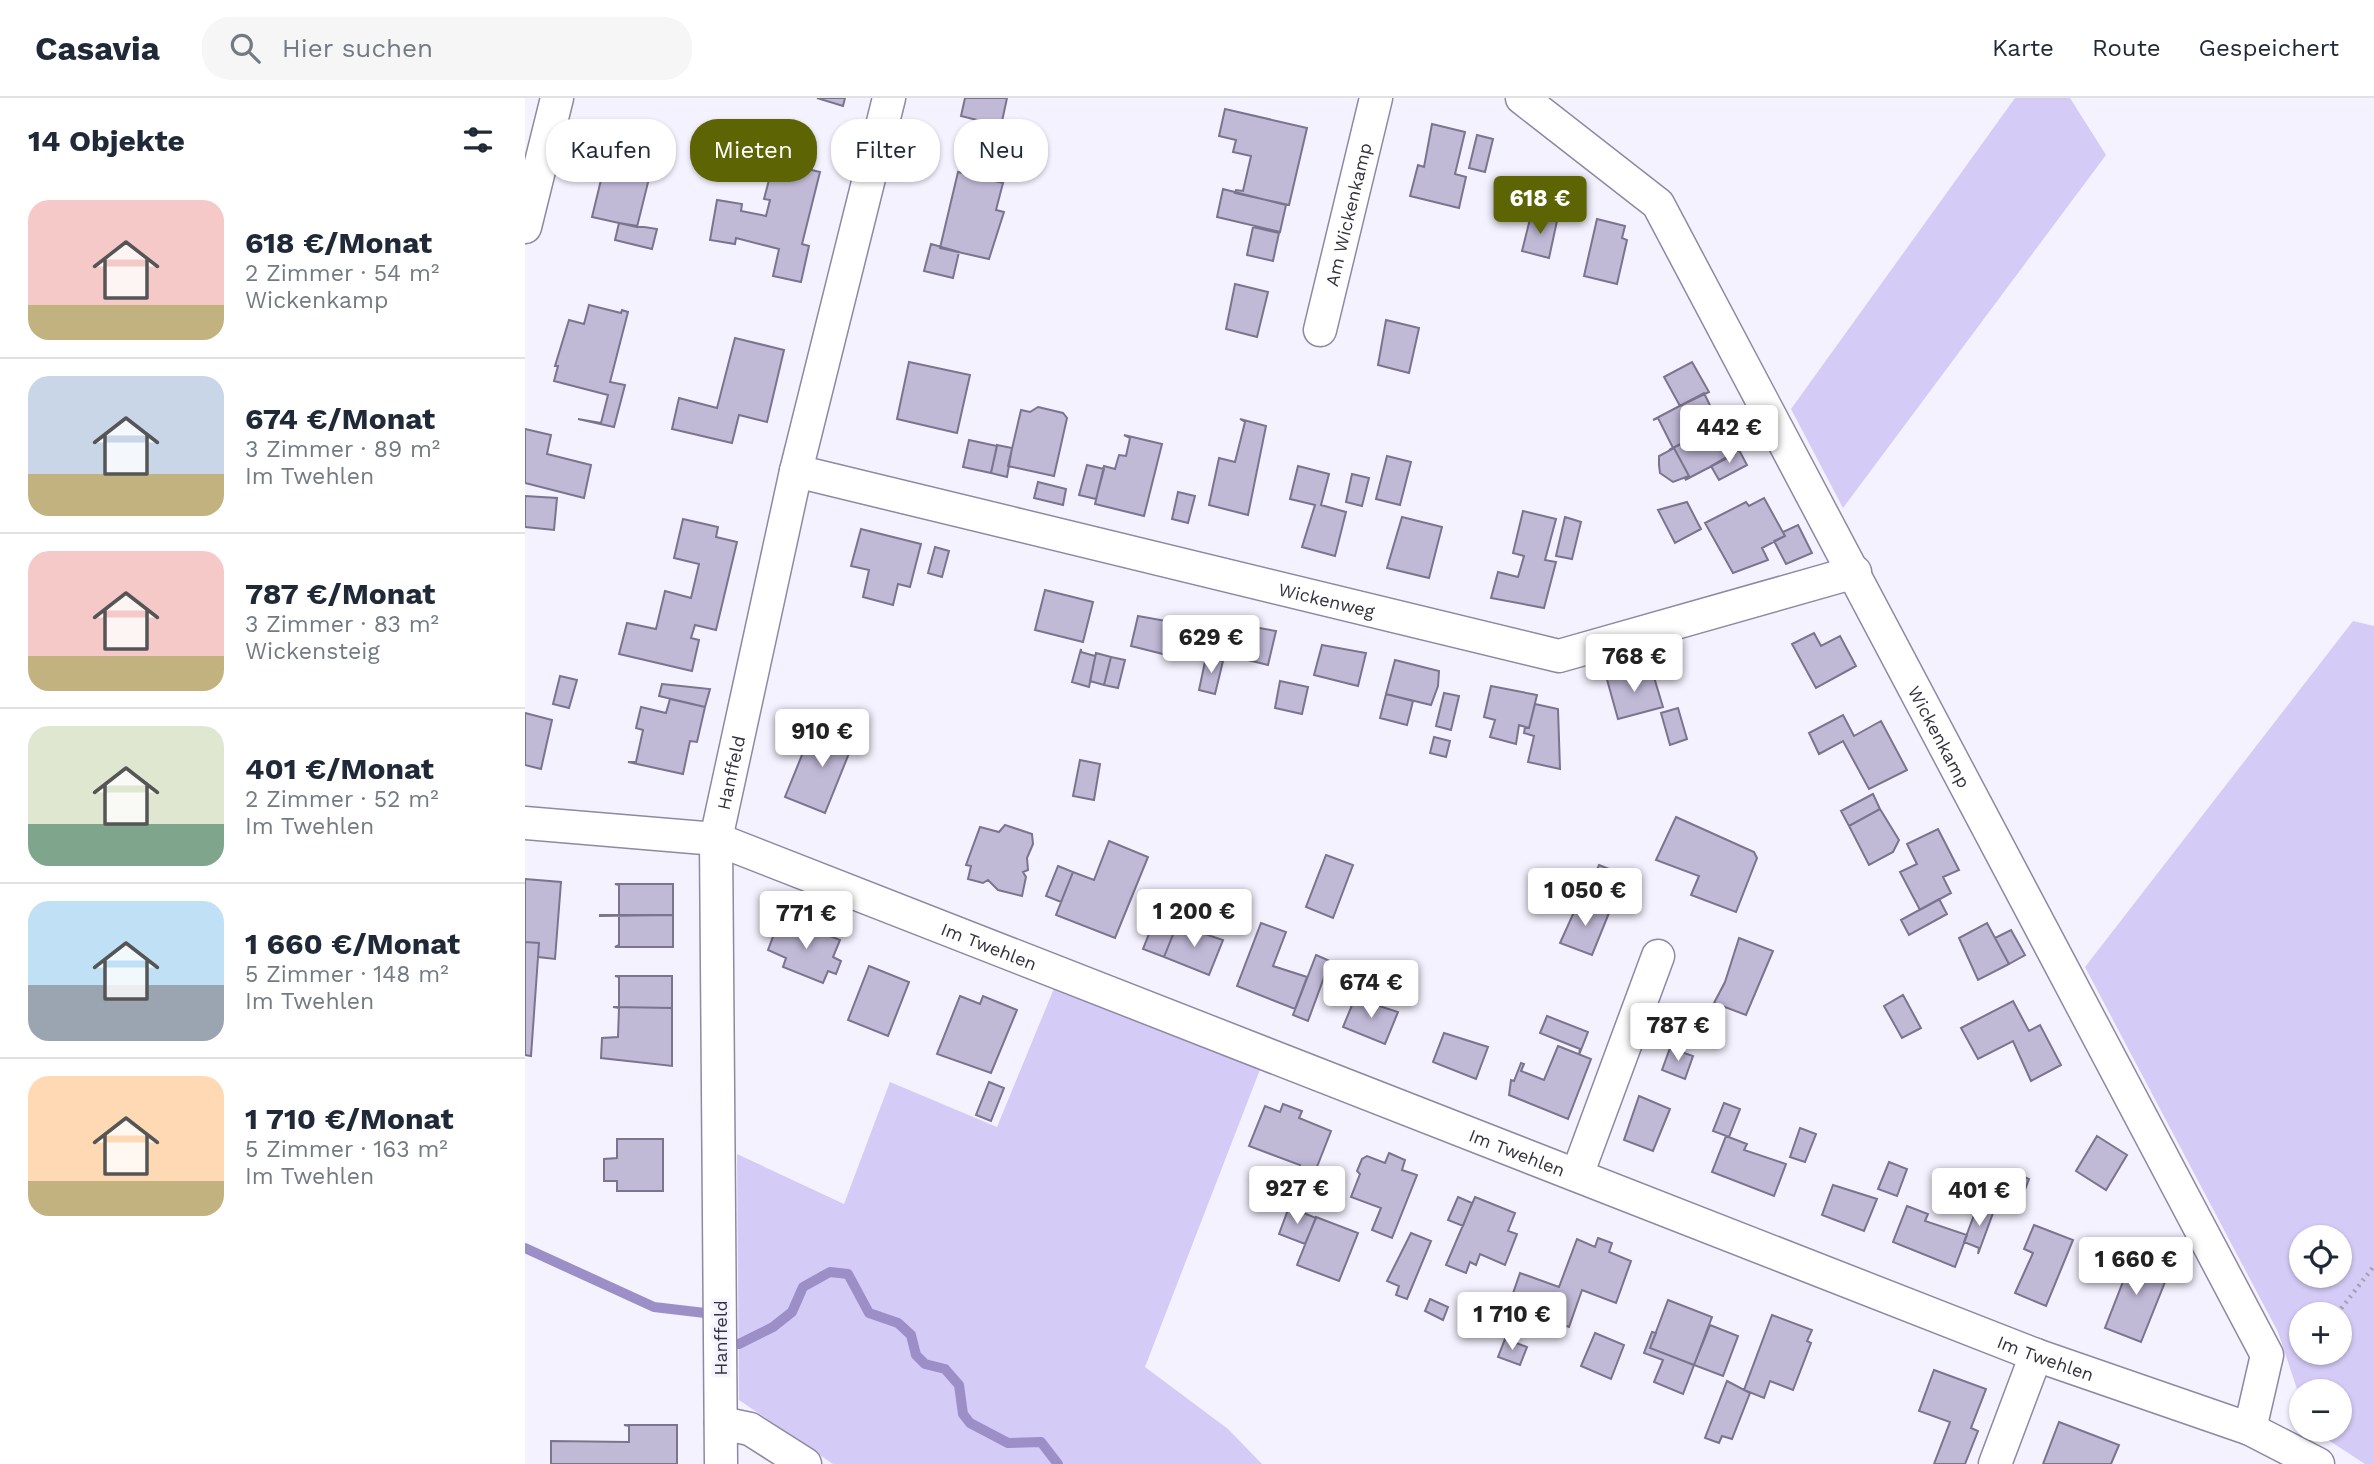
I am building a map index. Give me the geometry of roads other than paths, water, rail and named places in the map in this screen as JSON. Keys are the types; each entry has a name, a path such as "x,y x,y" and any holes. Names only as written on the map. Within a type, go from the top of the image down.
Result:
{"street":[{"path":"525,227 557,98"},
{"name":"Hanffeld","path":"721,1464 716,839 796,471 889,98"},
{"name":"Am Wickenkamp","path":"1321,330 1376,98"},
{"name":"Wickenkamp","path":"1522,98 1658,204 2267,1354 2250,1429"},
{"name":"Wickenweg","path":"796,471 1559,656 1855,572"},
{"name":"Im Twehlen","path":"525,823 716,839 2036,1355 2250,1429 2318,1464"},
{"path":"1577,1175 1658,956"},
{"path":"1996,1464 2036,1355"},
{"path":"720,1423 750,1429 806,1464"}],"waterway":[{"path":"525,1248 654,1307 705,1313"},
{"path":"739,1344 773,1327 792,1312 803,1287 830,1272 848,1274 869,1313 898,1323 911,1335 916,1355 925,1364 945,1369 959,1385 963,1414 970,1423 1008,1443 1041,1442 1058,1464"}]}
